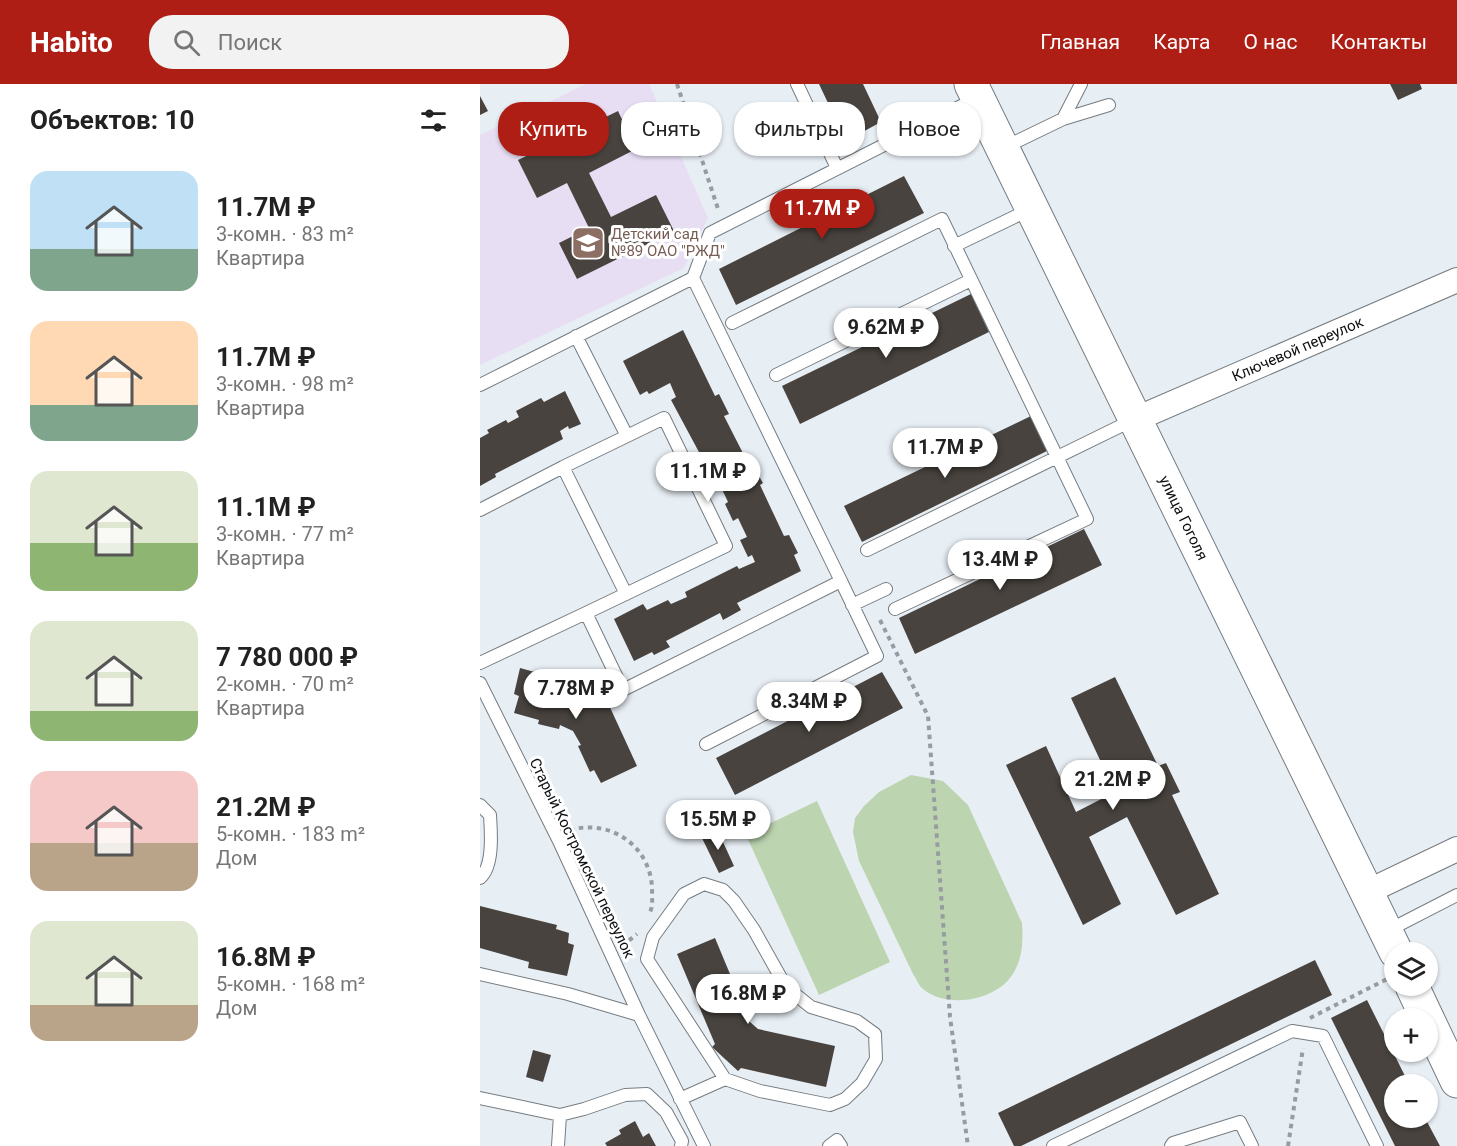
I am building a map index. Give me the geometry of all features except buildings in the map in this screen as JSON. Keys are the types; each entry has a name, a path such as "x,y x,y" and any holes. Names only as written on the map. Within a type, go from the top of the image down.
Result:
{"street":[{"name":"улица Гоголя","path":"974,91 1391,942"},
{"name":"Ключевой переулок","path":"1136,419 1457,280"},
{"path":"1367,892 1457,849"},
{"path":"1438,1040 1457,1081"}],"lane":[{"path":"797,84 837,168"},
{"path":"1063,119 1081,84"},
{"path":"480,385 693,278 710,233 837,168 974,91"},
{"path":"1003,148 1063,119 1109,105"},
{"path":"954,246 1032,209"},
{"path":"732,323 942,219 1087,519 895,609"},
{"path":"693,278 877,656 706,744"},
{"path":"776,375 971,280"},
{"path":"576,336 627,436"},
{"path":"480,510 664,418 726,546 480,663"},
{"path":"867,550 1136,419"},
{"path":"563,467 626,594"},
{"path":"586,613 623,690 841,581"},
{"path":"852,605 886,589"},
{"name":"Старый Костромской переулок","path":"480,683 556,835 639,1015 704,1146"},
{"path":"480,805 490,815 491,844 485,874 480,878"},
{"path":"680,1099 725,1079 760,1091 830,1105 844,1099 862,1083 876,1059 875,1034 857,1020 811,1007 786,987 754,930 734,901 723,890 704,884 684,894 653,937 646,959 725,1079"},
{"path":"1391,942 1457,895"},
{"path":"480,974 567,994 639,1015"},
{"path":"1053,1146 1292,1031 1323,1036 1377,1146"},
{"path":"480,1098 560,1115 584,1110 625,1095 647,1094 666,1112 682,1141 681,1146"},
{"path":"558,1146 560,1115"},
{"path":"1171,1146 1173,1143 1240,1122 1251,1146"},
{"path":"828,1146 837,1140 841,1146"}],"path":[{"path":"556,835 586,826 616,832 640,850 653,878 652,909 647,918"},
{"path":"611,953 637,936 642,927"}],"shaded area":[{"name":"Детский сад №89 ОАО \"РЖД\"","path":"586,84 649,84 657,102 621,102 621,156 681,156 708,218 684,268 480,365 480,135 498,126 498,156 609,156 609,102 549,102"}],"green space":[{"path":"911,775 943,781 968,805 1022,923 1022,948 1014,972 1007,982 997,989 972,999 946,999 922,988 913,974 859,861 853,832 855,818 879,792"},
{"path":"817,801 890,962 819,995 746,835"}],"place":[{"name":"Детский сад №89 ОАО \"РЖД\"","path":"588,243"}]}
